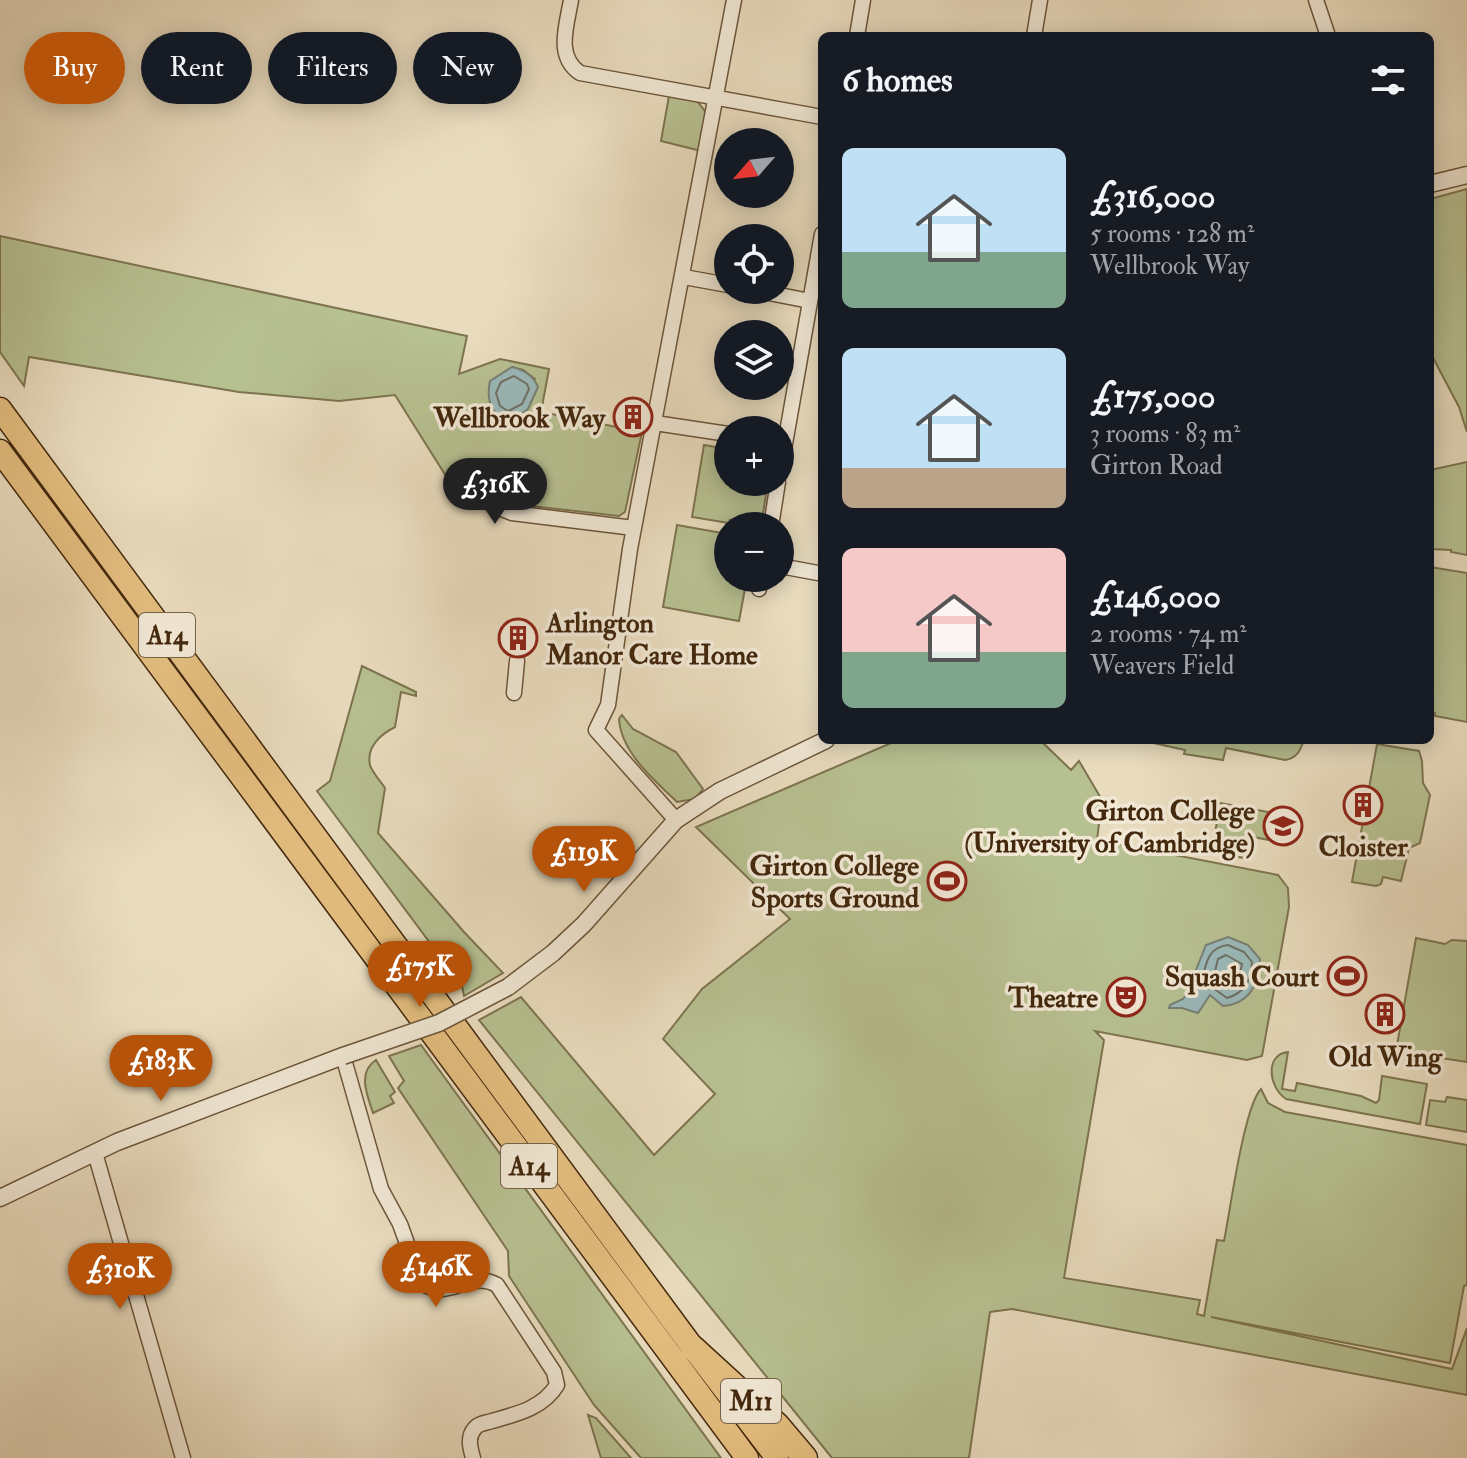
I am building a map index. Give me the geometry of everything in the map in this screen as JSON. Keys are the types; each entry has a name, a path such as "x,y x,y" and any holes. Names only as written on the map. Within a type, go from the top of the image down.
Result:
{"highway":[{"name":"A14","path":"0,409 777,1458"},
{"name":"A14","path":"0,451 747,1458"},
{"name":"M11","path":"693,1348 777,1425 805,1458"}],"street":[{"path":"571,0 564,44 568,61 580,73 818,116"},
{"path":"676,820 596,730 608,705 634,528 684,277 734,0"},
{"path":"858,32 863,0"},
{"path":"1035,32 1040,0"},
{"path":"1316,0 1327,32"},
{"path":"1434,183 1467,175"},
{"path":"788,416 818,256"},
{"path":"684,277 714,282"},
{"path":"794,298 810,301"},
{"path":"655,423 714,432"},
{"path":"493,498 502,509 512,513 634,528"},
{"path":"794,569 818,573"},
{"path":"514,693 517,661"},
{"path":"0,1198 117,1142 439,1023 508,987 553,953 584,924 676,820 720,791 818,744"},
{"path":"343,1056 381,1189 400,1224 421,1282 438,1290 476,1279 487,1279 497,1285 554,1372 557,1385 550,1396 522,1412 478,1425 472,1431 469,1443 473,1458"},
{"path":"95,1153 183,1458"}],"green space":[{"path":"669,96 697,101 708,115 701,151 661,141"},
{"path":"1467,189 1467,432 1459,407 1434,360 1434,198"},
{"path":"0,236 467,336 459,374 500,359 549,369 541,412 642,432 625,512 619,516 514,504 492,487 446,476 395,395 339,401 239,392 29,357 24,386 0,352","holes":["512,367 523,370 535,379 505,419 495,413 489,404 506,372"]},
{"path":"704,445 714,447 714,496 766,496 763,512 714,512 714,521 692,517"},
{"path":"1467,462 1467,555 1434,549 1434,469"},
{"path":"677,525 714,532 714,592 744,592 739,621 663,607"},
{"path":"1434,568 1467,573 1467,722 1435,716"},
{"path":"362,666 416,692 416,696 401,692 395,727 380,737 370,752 371,768 385,788 378,833 503,973 464,996 462,986 317,791 330,781"},
{"path":"622,715 633,729 676,752 703,789 695,799 677,802 640,765 621,731 619,719"},
{"path":"889,744 1044,744 1071,770 1079,761 1102,800 1097,840 1278,875 1288,888 1289,907 1262,1056 1247,1060 1095,1031 1104,1040 1064,1278 1200,1300 1197,1314 1204,1316 1217,1240 1224,1241 1243,1137 1261,1089 1268,1103 1285,1112 1467,1145 1467,1285 1464,1286 1450,1363 1211,1317 1452,1369 1467,1328 1467,1395 1012,1309 990,1312 969,1458 832,1458 479,1020 521,997 654,1155 715,1094 663,1039 702,989 790,919 696,827"},
{"path":"1158,744 1302,744 1298,753 1285,760 1226,748 1223,760 1184,754 1185,750"},
{"path":"1377,744 1419,751 1423,783 1430,795 1420,843 1409,848 1401,881 1383,877 1381,884 1376,886 1352,882"},
{"path":"1220,803 1273,813 1269,840 1253,837 1249,859 1212,852"},
{"path":"1416,938 1445,944 1452,940 1467,941 1467,1062 1396,1051"},
{"path":"421,1045 721,1458 641,1458 594,1405 509,1276 508,1251 398,1088 404,1081 389,1056"},
{"path":"1288,1052 1282,1089 1295,1091 1297,1083 1361,1096 1376,1103 1382,1076 1427,1084 1420,1124 1286,1099 1275,1087 1272,1072 1275,1058"},
{"path":"376,1060 395,1092 390,1096 394,1103 373,1113 365,1077"},
{"path":"1447,1097 1467,1100 1467,1132 1426,1125 1430,1100 1445,1102"},
{"path":"588,1415 596,1418 631,1458 601,1458"}],"water":[{"path":"512,367 528,374 538,387 528,409 513,420 495,412 489,395 490,381"},
{"path":"1228,937 1248,945 1260,959 1258,976 1251,991 1240,1001 1223,1006 1210,995 1198,1013 1169,1008 1186,995 1206,945"}],"place":[{"name":"Wellbrook Way","path":"633,417"},
{"name":"Arlington Manor Care Home","path":"518,638"},
{"name":"Cloister","path":"1363,805"},
{"name":"Girton College (University of Cambridge)","path":"1283,826"},
{"name":"Girton College Sports Ground","path":"947,881"},
{"name":"Squash Court","path":"1347,976"},
{"name":"Theatre","path":"1126,997"},
{"name":"Old Wing","path":"1385,1014"}]}
